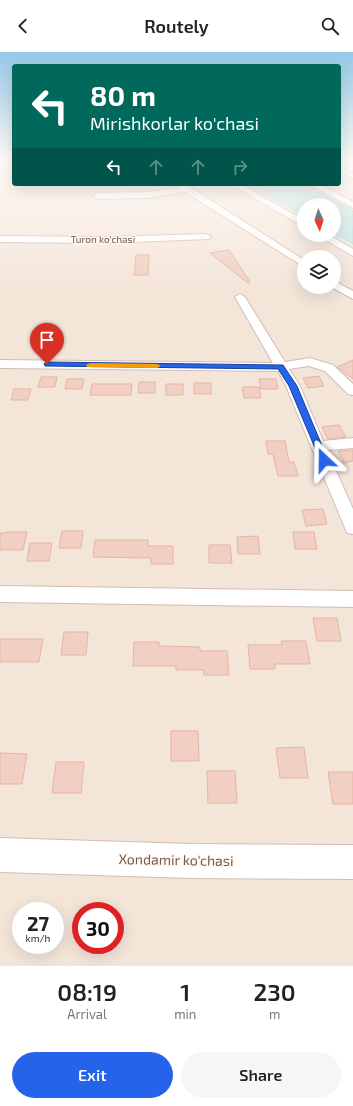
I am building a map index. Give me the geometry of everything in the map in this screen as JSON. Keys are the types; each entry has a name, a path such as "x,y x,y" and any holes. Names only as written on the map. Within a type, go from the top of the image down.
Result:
{"main road":[{"name":"Xondamir ko'chasi","path":"0,855 191,861 353,862"}],"street":[{"path":"206,202 297,260"},
{"path":"265,202 297,220"},
{"name":"Turon ko'chasi","path":"0,239 105,240 206,237"},
{"path":"334,242 353,253"},
{"path":"341,288 353,296"},
{"path":"240,297 293,386 353,528"},
{"path":"0,364 281,367 310,362 329,368 353,391"},
{"path":"318,446 353,443"},
{"path":"0,594 353,599"}],"shaded area":[{"path":"0,202 297,202 297,242 341,242 341,202 353,202 353,966 0,966"}],"water":[{"path":"279,202 297,202 297,212"},
{"path":"341,205 353,211 353,244 341,237"}],"building":[{"path":"229,250 250,282 248,283 210,253"},
{"path":"136,255 149,255 148,275 134,275"},
{"path":"353,360 353,379 337,367"},
{"path":"319,376 324,386 308,388 303,378"},
{"path":"41,377 57,377 55,387 38,387"},
{"path":"67,379 84,379 82,389 65,389"},
{"path":"259,379 276,379 278,389 261,389"},
{"path":"139,382 155,382 155,393 138,393"},
{"path":"194,383 211,383 211,394 194,394"},
{"path":"92,384 132,384 131,395 90,395"},
{"path":"166,384 183,384 183,395 166,395"},
{"path":"242,387 259,387 261,398 244,398"},
{"path":"14,389 31,389 28,400 11,400"},
{"path":"339,425 346,437 328,439 322,427"},
{"path":"266,441 285,441 289,462 294,462 298,476 278,476 273,454 268,454"},
{"path":"353,450 353,461 344,463 338,451"},
{"path":"323,509 327,524 306,526 302,510"},
{"path":"62,531 83,531 81,548 59,548"},
{"path":"27,532 23,550 0,550 0,533"},
{"path":"293,532 314,532 317,549 295,549"},
{"path":"258,536 260,554 238,554 237,537"},
{"path":"95,540 148,540 148,546 173,546 173,564 151,564 151,558 93,557"},
{"path":"30,543 52,543 49,561 27,561"},
{"path":"209,545 230,545 232,563 209,563"},
{"path":"313,618 337,618 341,641 317,641"},
{"path":"64,632 88,632 86,655 61,655"},
{"path":"0,639 43,639 39,662 0,662"},
{"path":"281,641 306,641 310,664 275,664 275,669 250,669 248,645 282,645"},
{"path":"134,642 159,642 159,646 200,647 200,651 227,651 229,675 204,675 203,670 176,670 176,666 133,666"},
{"path":"171,731 198,731 199,761 171,761"},
{"path":"304,747 308,778 280,778 276,748"},
{"path":"0,753 27,754 22,784 0,784"},
{"path":"56,762 84,762 81,793 52,793"},
{"path":"207,771 235,771 237,803 208,803"},
{"path":"328,772 353,772 353,804 333,804"}],"slow traffic":[{"path":"90,365 157,366"}],"route":[{"path":"47,364 281,367 293,386 324,460"}]}
